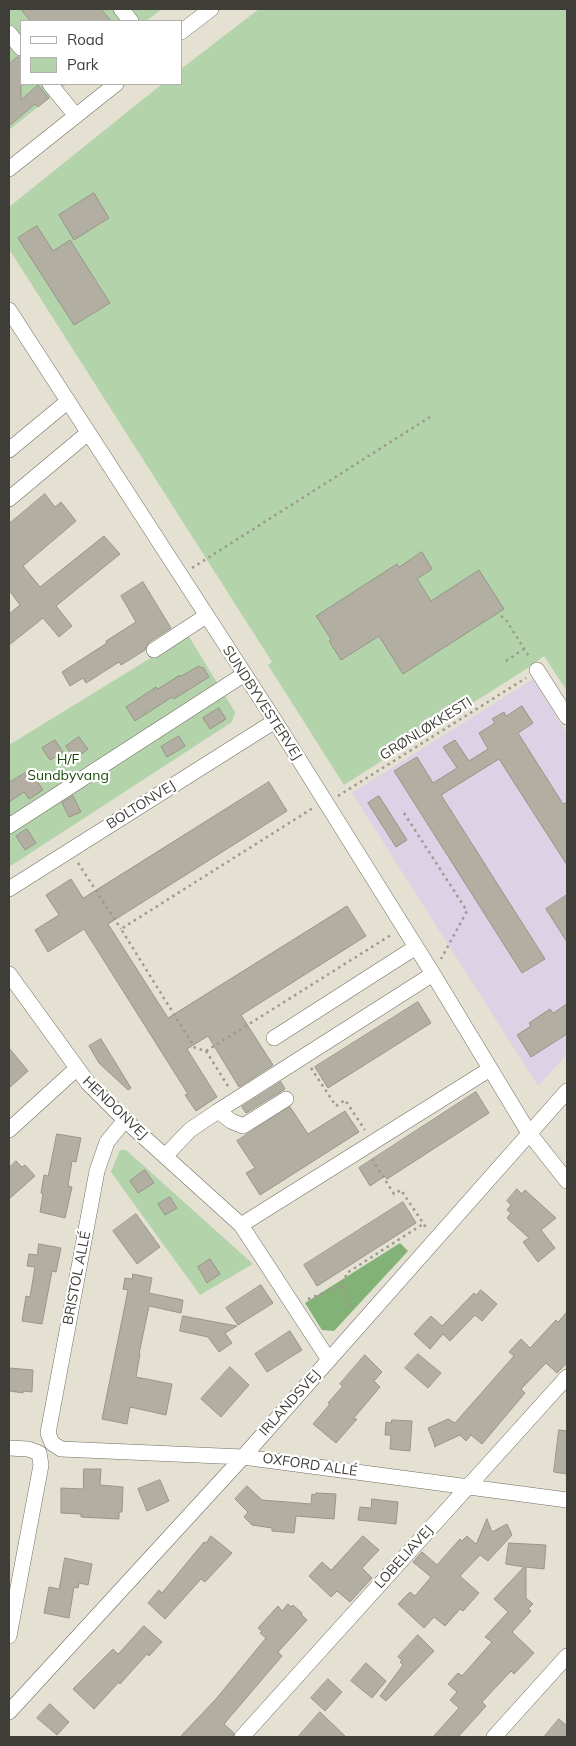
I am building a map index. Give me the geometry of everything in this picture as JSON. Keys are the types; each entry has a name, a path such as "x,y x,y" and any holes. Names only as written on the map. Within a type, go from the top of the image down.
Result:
{"street":[{"path":"121,9 130,20"},
{"path":"182,31 210,9"},
{"path":"9,33 20,47"},
{"path":"51,85 76,116"},
{"path":"9,169 115,85"},
{"name":"SUNDBYVESTERVEJ","path":"9,310 243,675 275,721 433,974 529,1133 567,1181"},
{"path":"9,450 67,402"},
{"path":"9,499 88,433"},
{"path":"154,650 206,616"},
{"path":"537,670 567,717"},
{"path":"9,826 243,675"},
{"name":"BOLTONVEJ","path":"9,889 275,721"},
{"path":"274,1038 416,947"},
{"name":"HENDONVEJ","path":"9,974 76,1069 88,1083 125,1120 241,1225 329,1360"},
{"path":"166,1156 190,1130 236,1098 433,974"},
{"path":"9,1130 76,1069"},
{"path":"241,1225 490,1069"},
{"name":"IRLANDSVEJ","path":"11,1704 243,1457 567,1091"},
{"path":"218,1111 231,1121 243,1126 286,1099"},
{"name":"BRISTOL ALLÉ","path":"52,1444 48,1433 97,1170 107,1142 125,1120"},
{"name":"LOBELIAVEJ","path":"242,1737 567,1377"},
{"name":"OXFORD ALLÉ","path":"52,1444 61,1449 243,1457 567,1500"},
{"path":"9,1448 28,1449 39,1453 41,1465 9,1636"},
{"path":"494,1737 567,1656"}],"path":[{"path":"180,575 430,417"},
{"path":"501,616 506,620 537,670"},
{"path":"506,661 524,649"},
{"name":"GRØNLØKKESTI","path":"121,929 537,670"},
{"path":"404,813 467,911 433,974"},
{"path":"70,850 195,1048 206,1051 236,1098"},
{"path":"206,1051 404,928"},
{"path":"304,1056 336,1106 345,1100 394,1194 402,1190 434,1241"},
{"path":"359,1326 342,1286 347,1273 424,1224"},
{"path":"293,1305 342,1286"}],"shaded area":[{"path":"533,679 567,734 567,1054 538,1086 352,793"}],"green space":[{"path":"9,9 162,9 147,20 20,20 20,85 66,85 9,130"},
{"path":"259,9 567,9 567,691 544,656 344,785 268,665 272,662 9,249 9,207 161,85 182,85 182,68"},
{"name":"H/F Sundbyvang","path":"188,635 235,712 232,722 9,867 9,745"},
{"path":"120,1150 126,1150 253,1264 200,1295 111,1172"},
{"path":"400,1243 408,1251 334,1331 322,1330 305,1303"}],"building":[{"path":"21,9 101,9 110,20 30,20"},
{"path":"20,57 21,100 38,85 49,98 38,107 35,104 9,126 9,64"},
{"path":"94,193 109,218 74,240 59,215"},
{"path":"37,226 53,251 70,240 110,303 74,325 18,238"},
{"path":"45,494 55,507 61,502 76,521 23,566 40,587 104,536 120,554 56,606 72,626 59,637 43,618 9,645 9,614 20,605 9,590 9,524"},
{"path":"422,552 432,569 417,579 431,601 479,570 504,609 403,674 379,636 341,660 329,641 331,639 316,616 397,564 399,567"},
{"path":"143,582 171,628 149,642 145,650 121,665 119,662 86,683 83,678 70,686 62,672 136,622 121,596"},
{"path":"199,666 203,667 209,677 174,699 172,697 135,721 126,707 156,687 158,689"},
{"path":"522,706 533,723 518,733 563,804 567,802 567,865 499,759 441,795 545,959 522,973 394,771 417,757 433,783 457,768 443,747 455,740 469,761 488,749 479,733 495,723 492,719 504,712 506,716"},
{"path":"219,708 226,719 210,729 203,718"},
{"path":"179,736 185,746 167,757 161,747"},
{"path":"79,737 88,749 75,759 66,746"},
{"path":"55,740 63,752 50,760 42,748"},
{"path":"30,770 43,790 29,799 24,792 9,802 9,783"},
{"path":"269,782 287,811 108,924 168,1018 347,906 366,936 241,1015 273,1065 239,1087 208,1036 187,1049 217,1097 196,1111 185,1095 188,1094 84,929 48,952 35,930 59,915 46,895 71,879 83,898"},
{"path":"73,796 81,812 69,817 62,803"},
{"path":"379,796 407,840 396,847 368,803"},
{"path":"27,829 36,843 25,850 16,836"},
{"path":"567,895 567,942 546,909"},
{"path":"418,1002 431,1023 328,1088 315,1067"},
{"path":"567,1004 567,1034 531,1057 517,1035 531,1026 529,1023 550,1009 553,1013"},
{"path":"101,1039 131,1088 128,1090 99,1063 89,1046"},
{"path":"9,1048 28,1071 9,1088"},
{"path":"281,1082 285,1089 246,1113 242,1107"},
{"path":"476,1092 489,1113 387,1179 385,1176 370,1186 359,1168"},
{"path":"290,1107 308,1134 345,1111 359,1132 260,1195 246,1173 255,1168 237,1141"},
{"path":"57,1134 81,1138 76,1162 72,1161 68,1186 72,1187 65,1218 40,1212 44,1175 48,1176"},
{"path":"16,1161 22,1167 25,1165 35,1176 9,1199 9,1168"},
{"path":"145,1170 154,1183 138,1193 130,1181"},
{"path":"517,1189 522,1194 525,1190 556,1218 541,1230 555,1248 538,1262 523,1242 529,1238 507,1218 511,1213 507,1210 511,1205 507,1201"},
{"path":"170,1197 177,1208 165,1215 158,1204"},
{"path":"403,1202 416,1223 317,1286 304,1265"},
{"path":"136,1214 160,1247 137,1264 113,1231"},
{"path":"39,1244 61,1248 56,1272 52,1271 42,1324 22,1321 26,1296 30,1297 35,1267 27,1266 29,1254 37,1255"},
{"path":"210,1259 220,1274 207,1283 198,1267"},
{"path":"133,1274 152,1278 149,1293 183,1300 181,1313 149,1306 139,1354 136,1377 172,1384 166,1415 130,1407 127,1424 102,1419 128,1290 123,1289 125,1278 132,1279"},
{"path":"261,1285 273,1303 238,1325 226,1308"},
{"path":"481,1290 497,1304 482,1321 475,1315 450,1341 443,1334 430,1349 414,1334 431,1316 442,1326 474,1293 476,1295"},
{"path":"567,1312 567,1363 557,1373 546,1363 521,1389 525,1393 482,1444 471,1435 466,1441 460,1435 434,1447 428,1428 448,1419 455,1423 514,1356 509,1352 521,1339 530,1348 556,1320 558,1322"},
{"path":"183,1316 237,1326 225,1333 232,1343 219,1352 208,1337 180,1331"},
{"path":"290,1331 302,1350 267,1372 255,1354"},
{"path":"418,1354 441,1373 428,1388 405,1368"},
{"path":"365,1355 382,1372 374,1381 380,1387 353,1419 357,1419 336,1443 313,1424 343,1386 340,1384"},
{"path":"230,1367 249,1385 221,1417 201,1399"},
{"path":"9,1368 33,1370 32,1392 10,1391"},
{"path":"392,1420 412,1421 410,1451 390,1449 391,1435 385,1435 386,1422 391,1423"},
{"path":"559,1430 567,1431 567,1474 554,1472"},
{"path":"84,1469 101,1469 100,1485 123,1487 122,1512 119,1512 119,1519 81,1517 81,1514 61,1513 61,1488 83,1489"},
{"path":"160,1480 169,1501 147,1511 138,1489"},
{"path":"247,1486 262,1500 311,1504 312,1494 336,1494 334,1519 296,1516 294,1533 272,1531 272,1528 252,1525 244,1517 248,1512 235,1499"},
{"path":"372,1499 398,1502 396,1524 358,1520 360,1507 371,1508"},
{"path":"487,1519 492,1532 507,1524 512,1535 488,1561 480,1555 460,1576 479,1593 463,1611 460,1609 445,1626 434,1617 424,1628 398,1604 410,1592 415,1596 431,1577 413,1562 422,1552 437,1565 460,1539 462,1541 467,1536 476,1544"},
{"path":"211,1536 232,1553 205,1582 201,1579 165,1619 148,1603 159,1590 162,1593"},
{"path":"363,1536 379,1550 362,1568 372,1578 350,1602 337,1591 331,1597 309,1576 322,1562 331,1570"},
{"path":"509,1543 546,1545 544,1569 526,1567 526,1598 533,1604 528,1609 531,1611 512,1632 534,1653 514,1674 511,1671 482,1702 486,1706 458,1737 433,1737 459,1708 450,1700 457,1692 448,1684 458,1673 462,1676 492,1642 485,1637 508,1612 494,1599 524,1567 506,1564"},
{"path":"65,1558 92,1564 88,1585 79,1583 78,1588 74,1587 69,1618 44,1613 49,1587 59,1589"},
{"path":"288,1604 291,1607 293,1605 307,1620 278,1652 282,1656 224,1724 234,1733 233,1737 180,1737 216,1699 266,1638 260,1633 262,1631 258,1628 278,1606 282,1611"},
{"path":"144,1626 162,1642 149,1656 147,1654 94,1709 73,1689 113,1649 118,1654"},
{"path":"418,1635 434,1651 386,1701 380,1696 403,1665 400,1662 402,1660 398,1657"},
{"path":"366,1663 386,1681 372,1698 351,1681"},
{"path":"328,1679 342,1692 325,1711 311,1698"},
{"path":"50,1704 69,1722 57,1735 37,1718"},
{"path":"320,1712 346,1737 298,1737"},
{"path":"559,1719 567,1726 567,1737 544,1737"}]}
